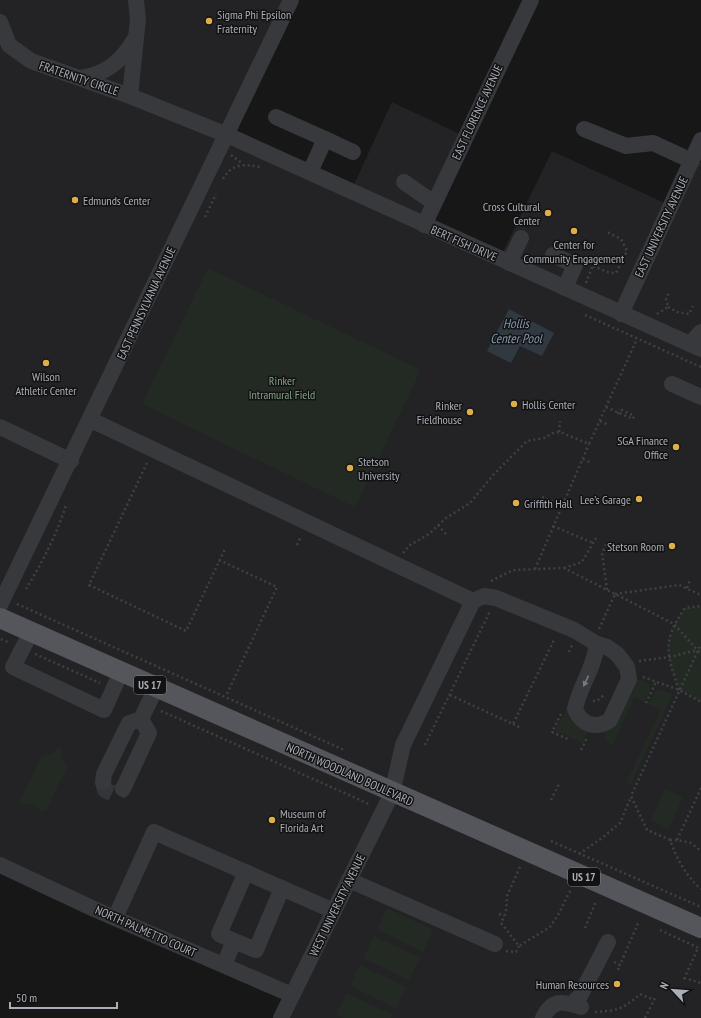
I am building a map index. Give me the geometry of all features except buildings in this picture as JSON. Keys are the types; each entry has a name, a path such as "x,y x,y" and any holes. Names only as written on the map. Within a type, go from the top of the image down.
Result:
{"main road":[{"name":"NORTH WOODLAND BOULEVARD","path":"0,618 27,640 117,681 389,799 701,928"}],"street":[{"name":"FRATERNITY CIRCLE","path":"0,22 9,45 31,61 130,96 138,19 136,0"},
{"name":"EAST PENNSYLVANIA AVENUE","path":"0,605 91,420 291,0"},
{"name":"EAST FLORENCE AVENUE","path":"424,225 530,0"},
{"path":"82,78 102,72 120,61 136,37"},
{"name":"BERT FISH DRIVE","path":"130,96 227,135 695,347"},
{"path":"276,117 353,152"},
{"path":"584,129 626,146 653,143 692,161"},
{"path":"310,172 325,139"},
{"name":"EAST UNIVERSITY AVENUE","path":"621,314 701,140"},
{"path":"404,182 434,203"},
{"path":"509,263 521,238"},
{"path":"553,255 575,265 565,288"},
{"path":"695,347 701,332"},
{"path":"672,384 701,397"},
{"path":"91,420 473,601 484,596 496,598 574,630 595,642 608,647 620,657 628,667 629,679 610,720 596,726 592,726 580,719 574,709 576,701 595,660 595,642"},
{"path":"0,427 71,461"},
{"name":"WEST UNIVERSITY AVENUE","path":"282,1018 389,799 403,745 473,601"},
{"path":"27,640 13,667 104,710 117,681"},
{"path":"141,720 152,696"},
{"path":"102,782 104,774 129,723 141,720"},
{"path":"123,789 149,733 141,720"},
{"path":"115,918 154,832 334,911"},
{"name":"NORTH PALMETTO COURT","path":"0,865 115,918 292,995"},
{"path":"246,872 219,934 234,941 256,950 282,888"},
{"path":"349,880 497,936"},
{"path":"224,965 234,941"},
{"path":"542,1018 551,1006 564,1002 581,1007 580,996 608,942"}],"path":[{"path":"220,185 226,174 233,167"},
{"path":"204,218 217,190"},
{"path":"593,266 613,274 618,271 627,251 621,239 607,232"},
{"path":"586,290 586,280 596,257"},
{"path":"618,260 622,262"},
{"path":"669,293 666,299 668,307 677,312 689,314 693,306"},
{"path":"653,320 659,312 668,307"},
{"path":"535,569 589,444 637,339"},
{"path":"606,407 633,419 634,416 620,409 618,414"},
{"path":"559,432 560,420"},
{"path":"600,421 609,425"},
{"path":"398,557 410,545 429,534 438,525 470,503 494,474 527,441 544,438 553,433 559,432 589,444"},
{"path":"150,456 89,585 186,631 225,549"},
{"path":"583,459 592,463"},
{"path":"542,498 562,506"},
{"path":"438,525 446,534"},
{"path":"554,526 593,543"},
{"path":"485,582 493,581 513,570 564,568 582,562 596,538"},
{"path":"607,543 602,553 607,590"},
{"path":"219,560 277,587 226,696"},
{"path":"564,568 674,624 701,654"},
{"path":"687,588 690,580"},
{"path":"425,745 496,598 493,581"},
{"path":"615,594 679,585 701,595"},
{"path":"595,642 615,594"},
{"path":"679,690 668,657 668,646 674,624 685,608 701,606"},
{"path":"513,724 556,636"},
{"path":"1,639 27,640 117,681"},
{"path":"579,854 620,823 701,644"},
{"path":"636,661 668,657 698,650"},
{"path":"637,675 679,690 701,702"},
{"path":"646,703 656,682"},
{"path":"589,702 597,701 607,693"},
{"path":"450,695 521,728"},
{"path":"152,696 366,804 389,799"},
{"path":"562,713 552,732 570,740"},
{"path":"581,750 584,746"},
{"path":"552,800 559,784"},
{"path":"677,840 701,788"},
{"path":"632,796 646,830 670,840 677,840 691,844 701,851"},
{"path":"670,840 678,861 686,873 701,889"},
{"path":"513,864 527,870"},
{"path":"497,936 506,912 507,896 520,867"},
{"path":"563,886 577,892"},
{"path":"501,923 519,946 550,927 571,890"},
{"path":"590,898 603,904"},
{"path":"585,928 596,901"},
{"path":"499,914 504,916"},
{"path":"634,918 646,924"},
{"path":"618,970 640,920"},
{"path":"659,930 701,949"},
{"path":"698,948 684,978 701,983"},
{"path":"613,962 620,965"},
{"path":"581,1007 592,1012 614,1011 629,1005 640,994 654,1000"},
{"path":"646,1018 656,996"}],"shaded area":[{"name":"Stetson University","path":"0,0 291,0 227,135 351,191 392,102 466,137 424,225 500,258 552,151 671,206 692,159 701,163 701,1018 281,1018 292,995 0,865"}],"green space":[{"name":"Rinker Intramural Field","path":"208,268 421,370 355,507 142,404"},
{"path":"701,606 701,702 679,690 669,657 668,648 672,630 685,608"},
{"path":"636,680 648,683 650,690 644,702 634,697 612,746 606,739 603,731"},
{"path":"657,689 672,694 672,696 631,784 627,782 661,710 648,704"},
{"path":"567,707 571,720 580,728 588,732 583,743 555,731"},
{"path":"58,748 62,750 61,756 67,768 64,776 58,784 47,810 42,812 33,805 21,804 20,801 42,755 53,754"},
{"path":"665,789 683,797 669,829 651,821"},
{"path":"387,908 433,930 423,952 377,929"},
{"path":"374,936 420,958 409,980 363,958"},
{"path":"360,965 406,987 396,1008 350,986"},
{"path":"347,993 393,1015 391,1018 344,1018 336,1014"}],"water":[{"name":"Hollis Center Pool","path":"509,309 554,333 542,356 520,346 511,363 487,351"}],"tunnel":[{"path":"103,782 105,790 115,795 123,789"}],"place":[{"name":"Sigma Phi Epsilon Fraternity","path":"209,21"},
{"name":"Edmunds Center","path":"75,200"},
{"name":"Cross Cultural Center","path":"548,213"},
{"name":"Center for Community Engagement","path":"574,231"},
{"name":"Wilson Athletic Center","path":"46,363"},
{"name":"Hollis Center","path":"514,404"},
{"name":"Rinker Fieldhouse","path":"470,412"},
{"name":"SGA Finance Office","path":"676,447"},
{"name":"Stetson University","path":"350,468"},
{"name":"Lee’s Garage","path":"639,499"},
{"name":"Griffith Hall","path":"516,503"},
{"name":"Stetson Room","path":"672,546"},
{"name":"Museum of Florida Art","path":"272,820"},
{"name":"Human Resources","path":"617,984"}]}
